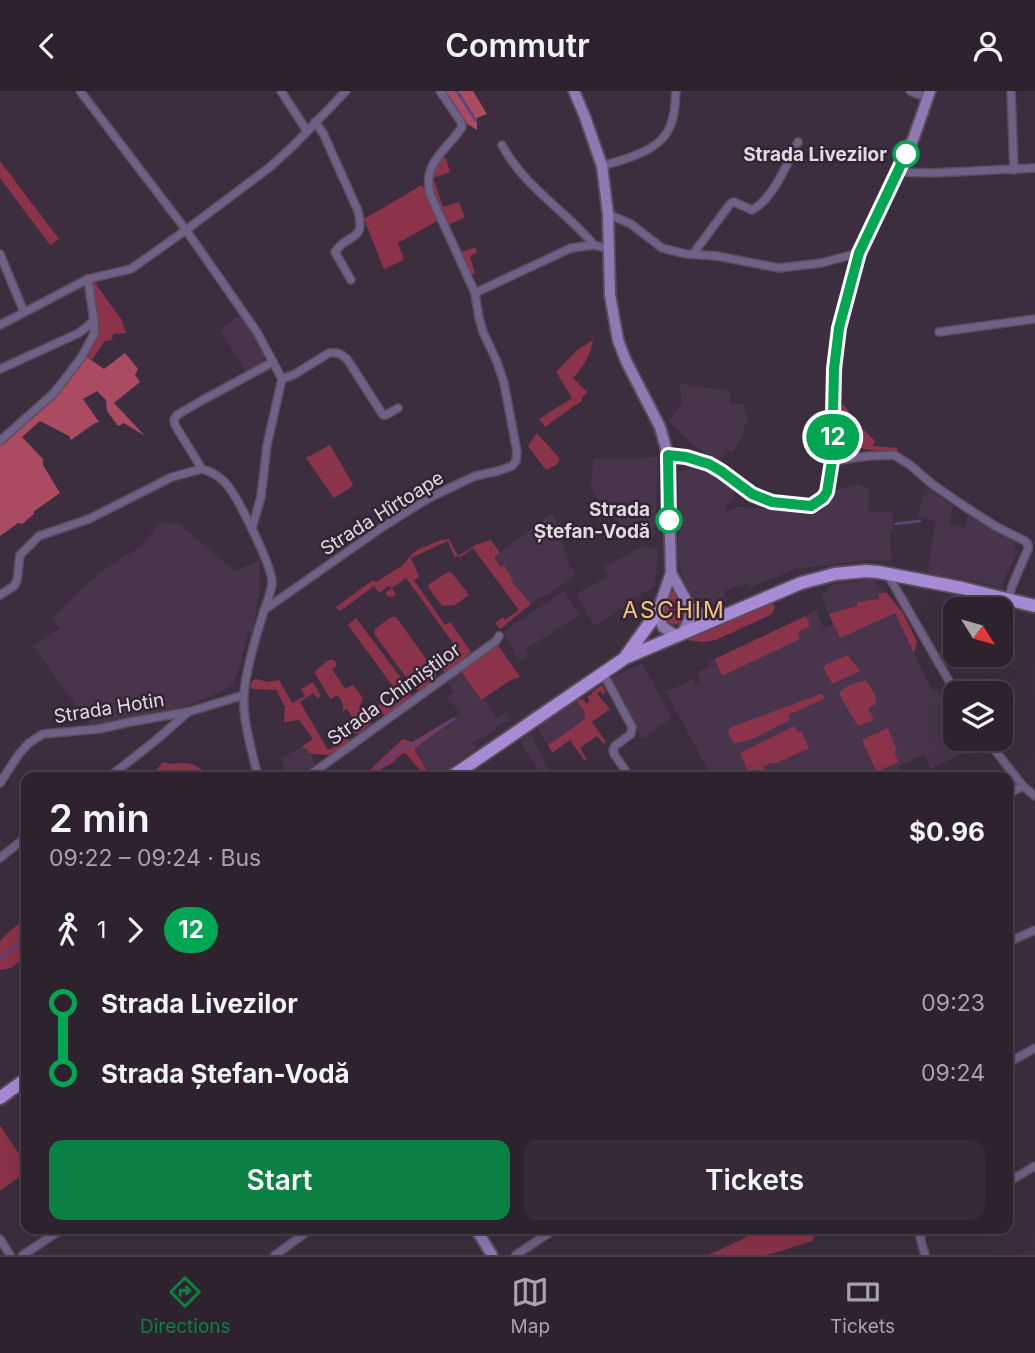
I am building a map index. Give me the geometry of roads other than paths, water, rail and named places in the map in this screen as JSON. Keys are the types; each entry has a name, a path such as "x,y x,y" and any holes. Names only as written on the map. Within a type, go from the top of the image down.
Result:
{"main road":[{"path":"458,772 625,658 787,588 818,578 866,571 999,597"},
{"path":"1013,600 1035,605"},
{"path":"691,609 705,617 715,618"},
{"path":"625,658 656,613"},
{"path":"0,1098 21,1083"}],"street":[{"path":"80,91 186,230 257,332 282,379 267,445 261,497 252,528"},
{"path":"281,91 307,131"},
{"path":"0,325 88,279 131,269 270,167 346,91"},
{"name":"Strada Hîrtoape","path":"264,610 427,499 475,476 508,468 517,458 506,393 497,362 483,333 475,293 428,185 431,168 443,148 462,127 440,91"},
{"path":"573,91 602,166 608,214 611,295 618,340 660,427 668,455 671,573 656,613 663,627 679,634 689,620 691,609 671,573"},
{"path":"602,166 635,156 663,138 673,121 676,91"},
{"path":"668,455 709,464 760,498 772,502 811,506 827,492 832,461 839,328 859,253 899,172 929,94 910,91"},
{"path":"1011,91 1014,170"},
{"path":"315,122 323,133 358,211 358,233 335,252 351,280"},
{"path":"693,254 730,204 734,202 752,210 761,203 775,186 798,142"},
{"path":"502,145 523,177 594,245"},
{"path":"899,172 1035,168"},
{"path":"608,214 634,226 667,251 779,268 821,263 859,253"},
{"path":"475,293 571,248 594,245 608,249"},
{"path":"0,254 24,311"},
{"path":"0,441 54,393 81,358 94,334 88,279"},
{"path":"939,332 1035,319"},
{"path":"0,369 79,333 94,321"},
{"path":"282,379 329,353 341,353 383,415 398,408"},
{"path":"202,469 175,425 177,415 274,362"},
{"path":"832,461 894,455 964,506 1025,541 1028,549 1009,597"},
{"path":"0,594 14,586 20,555 39,536 89,519 172,477 202,469 219,477 235,495 272,577 248,663 244,695 248,732 257,772"},
{"path":"887,574 949,681"},
{"name":"Strada Chimiștilor","path":"314,772 496,641 499,636"},
{"path":"603,672 632,727 631,734 613,750 626,772"},
{"name":"Strada Hotin","path":"0,783 19,754 43,734 99,729 188,712 244,695"},
{"path":"115,772 188,712"},
{"path":"995,751 1012,772"},
{"path":"1013,773 1035,796"},
{"path":"1013,791 1023,786"},
{"path":"0,857 21,841"},
{"path":"1013,940 1035,930"},
{"path":"1013,1060 1035,1048"},
{"path":"1013,1179 1035,1166"},
{"path":"23,1255 54,1234"},
{"path":"275,1255 304,1234"},
{"path":"479,1234 492,1255"},
{"path":"516,1255 548,1234"},
{"path":"922,1234 920,1237 925,1255"},
{"path":"0,1239 10,1255"}],"waterway":[{"path":"457,91 476,121"},
{"path":"895,524 920,521"},
{"path":"374,772 398,750 414,744 454,719"},
{"path":"0,958 21,940"}],"place":[{"name":"Strada Livezilor","path":"906,154"},
{"name":"Strada Ștefan-Vodă","path":"669,520"}],"district":[{"name":"ASCHIM","path":"674,610"}]}
